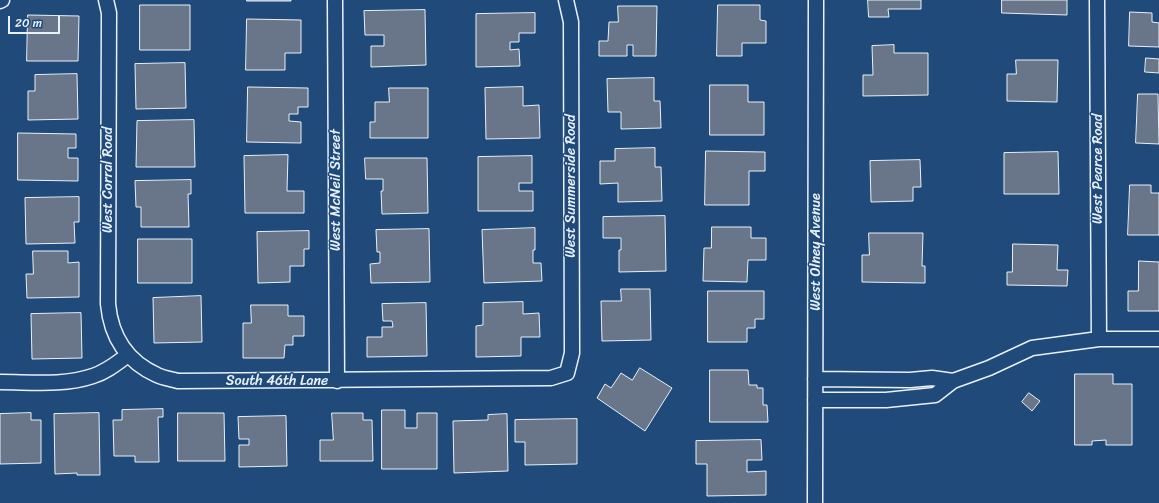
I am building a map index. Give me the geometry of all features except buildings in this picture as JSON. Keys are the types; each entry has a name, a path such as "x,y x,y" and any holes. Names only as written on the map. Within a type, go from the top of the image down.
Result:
{"street":[{"name":"West Corral Road","path":"106,0 109,13 108,304 109,318 113,331 128,355"},
{"name":"West McNeil Street","path":"335,0 338,381"},
{"name":"West Summerside Road","path":"566,0 571,22 572,352 567,373"},
{"name":"West Olney Avenue","path":"815,503 816,0"},
{"name":"West Pearce Road","path":"1097,0 1099,339"},
{"path":"815,400 886,400 935,396 953,381 989,368 1032,348 1099,339 1159,339"},
{"name":"South 46th Lane","path":"128,355 141,366 157,375 178,381 338,381 551,378 567,373"},
{"path":"0,382 60,382 77,380 102,372 128,355"},
{"path":"815,379 886,380 932,378 953,381"},
{"path":"886,380 886,400"}]}
